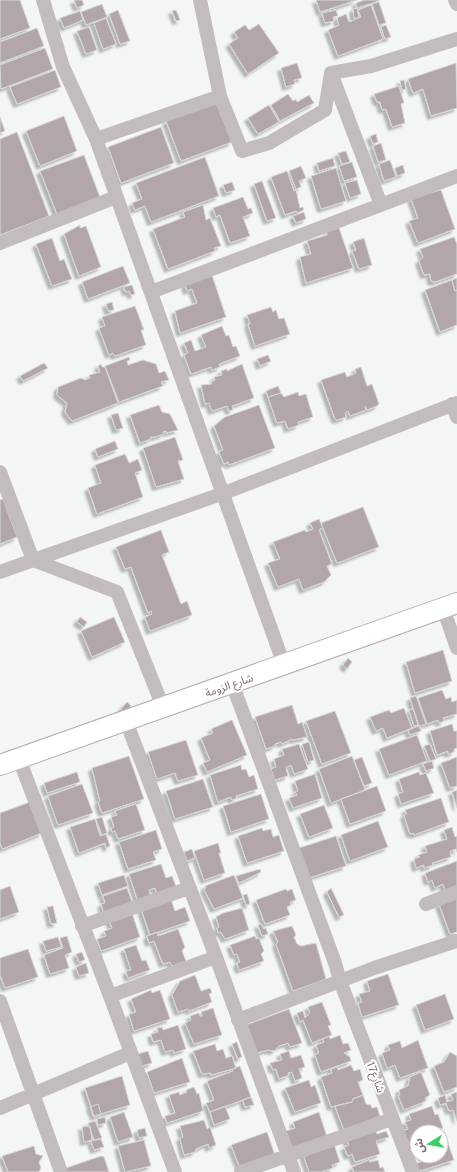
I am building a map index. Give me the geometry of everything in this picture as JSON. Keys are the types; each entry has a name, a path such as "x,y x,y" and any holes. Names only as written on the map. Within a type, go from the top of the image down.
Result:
{"street":[{"path":"43,0 63,66 96,139 224,493 284,665"},
{"path":"200,0 220,96 242,152 269,143 325,110 331,73"},
{"path":"455,0 457,4"},
{"path":"331,73 371,66 457,39"},
{"path":"331,73 381,205"},
{"path":"96,139 220,96"},
{"path":"151,292 457,176"},
{"path":"0,243 116,196"},
{"path":"0,572 224,493 455,408"},
{"path":"0,472 33,560 117,592 163,707"},
{"path":"450,605 457,648"},
{"name":"شارع الزومة","path":"0,765 450,605"},
{"name":"شارع17","path":"232,683 335,963 340,981 413,1172"},
{"path":"126,721 216,957 294,1172"},
{"path":"18,759 110,996 175,1172"},
{"path":"82,926 189,888"},
{"path":"426,904 457,892"},
{"path":"238,1020 374,968 457,941"},
{"path":"110,996 216,957"},
{"path":"0,1001 61,1172"},
{"path":"0,1108 130,1053"},
{"path":"241,1172 392,1119"}],"building":[{"path":"0,0 20,0 30,28 0,39"},
{"path":"74,0 82,0 84,5 77,8"},
{"path":"316,0 357,0 320,12"},
{"path":"364,0 379,1 357,8 356,3"},
{"path":"379,2 386,23 379,25 372,4"},
{"path":"102,4 107,17 86,25 81,12"},
{"path":"371,5 383,39 338,56 328,30 339,25 337,18 346,14 349,22 361,17 358,10"},
{"path":"357,8 359,18 354,18 353,9"},
{"path":"118,10 130,41 120,44 109,14"},
{"path":"176,10 180,20 176,21 172,11"},
{"path":"336,10 338,16 333,17 334,21 325,23 322,13"},
{"path":"80,11 83,20 64,28 60,18"},
{"path":"106,18 116,44 103,49 94,23"},
{"path":"259,24 279,53 248,74 229,44 238,38 234,32 245,25 249,30"},
{"path":"386,25 391,37 385,39 381,27"},
{"path":"89,27 97,50 86,54 77,31"},
{"path":"37,28 44,46 0,63 0,42"},
{"path":"45,48 53,69 1,89 0,65"},
{"path":"297,63 302,78 294,80 295,84 286,87 281,68"},
{"path":"456,63 457,108 431,116 423,89 413,93 408,79"},
{"path":"55,70 61,87 17,104 10,87"},
{"path":"404,80 406,89 402,90 400,81"},
{"path":"399,86 404,103 401,104 405,123 392,127 386,109 382,110 380,102 377,102 374,94"},
{"path":"288,94 293,101 296,99 297,102 309,95 314,103 280,121 271,105"},
{"path":"217,102 232,142 181,161 166,121"},
{"path":"269,105 279,122 258,134 248,118"},
{"path":"64,116 77,151 40,166 26,131"},
{"path":"0,117 5,131 0,133"},
{"path":"161,127 174,163 121,183 108,147"},
{"path":"17,132 49,216 0,235 0,139"},
{"path":"376,134 378,142 373,144 370,136"},
{"path":"381,143 386,160 378,162 373,146"},
{"path":"346,151 350,162 342,164 338,153"},
{"path":"84,155 100,197 57,214 40,171"},
{"path":"205,157 219,196 151,222 145,206 135,210 132,203 142,199 136,183"},
{"path":"333,158 335,166 319,171 317,163"},
{"path":"390,160 396,177 384,181 379,164"},
{"path":"352,162 357,177 344,181 339,166"},
{"path":"403,165 405,173 397,176 395,168"},
{"path":"301,166 306,178 299,181 301,187 296,189 289,171"},
{"path":"336,168 346,201 321,209 311,176"},
{"path":"287,171 294,191 296,190 300,208 303,207 304,210 285,215 271,177"},
{"path":"357,180 361,194 350,198 345,183"},
{"path":"262,181 276,218 267,221 254,184"},
{"path":"232,182 235,190 226,193 223,185"},
{"path":"441,190 455,229 418,243 409,221 418,218 411,198"},
{"path":"243,197 248,209 251,208 253,213 243,217 250,236 230,243 220,215 216,217 213,208"},
{"path":"203,205 206,220 210,218 221,246 214,248 215,251 168,269 153,229 185,217 183,212"},
{"path":"304,212 306,219 296,223 293,216"},
{"path":"80,225 80,228 86,226 101,267 79,276 64,234"},
{"path":"339,228 353,268 306,283 300,257 311,254 307,241 327,235 327,231"},
{"path":"454,237 457,244 457,274 435,282 431,281 430,274 424,275 419,261 423,257 420,249"},
{"path":"52,238 60,261 64,259 72,279 52,286 36,244"},
{"path":"364,238 372,265 359,269 352,251 356,250 353,242"},
{"path":"123,266 130,283 88,299 82,282"},
{"path":"212,275 226,317 180,333 175,311 197,303 192,289 187,291 185,284"},
{"path":"457,278 457,290 455,291 452,280"},
{"path":"452,280 455,291 457,290 457,325 440,332 425,290"},
{"path":"132,285 135,294 131,295 129,291 126,292 124,287"},
{"path":"112,302 114,310 108,311 106,304"},
{"path":"135,306 144,330 141,330 146,345 115,356 113,353 109,355 99,328 105,326 102,317"},
{"path":"271,307 273,312 276,310 279,319 284,318 290,334 255,346 248,324 250,324 247,315"},
{"path":"222,326 226,336 229,335 233,347 236,346 240,356 219,364 220,367 212,370 211,367 191,374 184,355 188,353 184,343 191,340 195,351 206,347 201,335"},
{"path":"268,355 271,361 260,366 257,359"},
{"path":"129,357 130,360 127,361 128,365 143,360 156,364 159,373 165,371 169,380 161,382 163,386 119,402 105,366"},
{"path":"44,363 48,368 23,381 20,376"},
{"path":"101,364 102,367 105,367 118,403 72,421 65,412 67,403 57,395 58,387 81,378 85,380 90,378 89,375 100,372 98,366"},
{"path":"242,364 254,398 232,406 233,410 229,411 227,406 212,411 209,403 205,404 201,385 212,384 211,382 215,380 214,377 222,375 221,371 227,369 227,371"},
{"path":"361,367 367,386 372,384 379,404 367,410 365,406 366,410 350,416 348,411 345,413 346,417 337,420 335,419 321,380 345,372 347,377 356,373 355,369"},
{"path":"278,386 281,393 268,397 266,391"},
{"path":"298,392 299,396 306,394 313,417 298,422 299,425 288,429 285,421 277,423 268,397 281,393 284,397"},
{"path":"159,405 162,412 170,414 178,430 166,433 166,431 163,432 164,434 150,437 151,439 140,443 130,415"},
{"path":"259,405 275,448 229,465 228,462 224,464 219,452 223,450 214,426 225,417"},
{"path":"118,413 123,428 116,430 111,415"},
{"path":"175,437 183,460 178,461 184,479 156,487 143,448"},
{"path":"115,441 118,449 98,457 95,449"},
{"path":"125,454 129,463 138,459 142,470 135,473 143,497 97,514 88,488 101,483 95,465"},
{"path":"3,499 17,537 0,544 0,500"},
{"path":"363,507 379,547 337,563 321,523"},
{"path":"319,519 323,528 319,530 332,564 327,566 331,575 324,582 303,590 299,579 278,587 268,563 280,559 273,542 305,530 306,532 313,529 310,523"},
{"path":"161,530 169,552 162,555 181,604 187,601 192,615 150,631 145,617 152,614 151,611 148,613 131,567 125,569 116,547"},
{"path":"80,617 87,622 84,627 77,622"},
{"path":"114,617 125,642 92,657 81,631"},
{"path":"443,650 452,681 415,693 406,662"},
{"path":"348,658 352,662 347,669 343,665"},
{"path":"442,690 446,699 451,697 452,702 457,700 457,714 443,718 444,721 439,723 438,720 427,724 418,698"},
{"path":"416,696 426,724 419,726 410,698"},
{"path":"127,702 131,706 126,713 121,709"},
{"path":"292,705 298,724 302,722 307,737 292,739 282,744 281,742 266,749 255,717"},
{"path":"404,708 412,728 387,738 383,728 376,731 370,717 389,710 391,713"},
{"path":"413,709 418,725 414,726 409,710"},
{"path":"335,711 351,753 322,764 306,721"},
{"path":"232,720 247,755 207,772 203,763 210,760 201,738 213,733 211,729"},
{"path":"452,724 454,731 457,731 457,748 454,749 454,752 448,754 448,751 437,755 430,731"},
{"path":"419,726 421,731 410,735 408,730"},
{"path":"417,735 427,761 389,775 379,749"},
{"path":"186,740 198,775 178,781 175,773 157,779 148,752"},
{"path":"309,742 314,760 308,762 302,744"},
{"path":"299,744 308,769 294,774 291,765 286,767 288,776 275,780 271,769 276,767 274,759 284,755 282,749"},
{"path":"430,744 436,759 430,761 424,746"},
{"path":"129,756 144,799 102,813 98,802 100,801 92,768"},
{"path":"352,756 365,790 331,803 319,769"},
{"path":"362,757 372,783 364,786 354,760"},
{"path":"457,757 457,786 450,788 441,763"},
{"path":"432,761 434,768 426,771 423,764"},
{"path":"241,765 242,770 246,769 249,777 254,775 258,789 236,796 237,798 232,800 231,797 218,802 210,775"},
{"path":"77,772 80,782 47,793 44,783"},
{"path":"419,772 420,775 426,773 434,793 401,804 398,794 403,792 399,779"},
{"path":"315,774 322,798 293,808 289,798 297,795 295,792 298,791 295,781"},
{"path":"203,779 213,807 175,819 166,791"},
{"path":"82,784 93,813 58,825 48,796"},
{"path":"377,786 386,811 350,824 341,799"},
{"path":"457,790 457,808 452,792"},
{"path":"261,794 269,819 231,832 223,806"},
{"path":"441,798 449,822 414,835 413,833 410,834 404,815 407,814 405,810"},
{"path":"30,802 42,833 2,849 0,843 0,813"},
{"path":"136,804 145,830 118,839 115,831 112,832 111,828 114,827 111,817 117,815 115,811"},
{"path":"324,805 333,828 309,837 300,814"},
{"path":"102,817 107,833 102,835 96,819"},
{"path":"95,819 100,836 106,834 110,846 106,848 105,843 79,853 70,827"},
{"path":"378,821 388,847 350,861 341,835"},
{"path":"452,827 455,837 457,836 457,852 456,849 450,851 451,857 432,863 433,865 424,868 424,865 416,868 414,859 420,857 418,855 427,852 425,846 447,839 444,830"},
{"path":"262,828 263,831 271,829 273,837 279,835 284,851 247,863 238,836"},
{"path":"156,830 162,849 153,852 156,860 128,869 119,842"},
{"path":"336,836 346,866 309,878 299,848"},
{"path":"218,843 221,853 219,853 225,873 204,880 194,851"},
{"path":"192,849 195,858 187,861 184,852"},
{"path":"457,861 457,888 446,893 443,884 435,888 432,880 428,882 425,873"},
{"path":"161,864 166,878 172,876 177,889 158,897 155,888 149,890 151,898 138,902 129,874"},
{"path":"260,869 261,872 239,883 236,876"},
{"path":"124,875 128,886 102,895 98,883"},
{"path":"234,875 243,898 214,909 204,889 206,888 205,886"},
{"path":"10,886 19,912 0,919 0,890"},
{"path":"127,888 133,904 104,914 101,904 105,903 103,896"},
{"path":"331,888 344,915 339,917 327,892"},
{"path":"286,889 287,891 292,889 296,900 290,902 291,905 287,907 290,915 265,924 256,900"},
{"path":"247,894 250,904 246,905 243,895"},
{"path":"457,898 457,932 450,934 439,904"},
{"path":"171,899 175,911 185,907 190,921 150,935 141,909"},
{"path":"53,906 57,923 51,924 47,907"},
{"path":"242,908 249,930 225,939 221,932 218,933 217,928 219,927 216,917 223,913"},
{"path":"131,910 140,937 101,951 97,939 106,936 104,931 112,928 109,920"},
{"path":"261,924 264,929 266,928 268,934 262,936 258,925"},
{"path":"292,926 296,935 294,937 297,944 301,946 316,943 326,979 293,991 276,944 278,942 273,931"},
{"path":"178,929 185,947 182,951 186,961 172,966 170,962 163,964 154,941 149,943 147,936 157,932 158,936"},
{"path":"67,936 72,952 65,955 69,968 50,974 44,955 63,948 60,938"},
{"path":"255,936 256,939 259,938 264,951 261,954 264,961 239,970 237,963 240,962 237,954 234,955 230,945"},
{"path":"58,937 61,947 46,951 43,941"},
{"path":"136,945 142,961 146,960 150,970 128,978 126,971 131,970 124,949"},
{"path":"28,949 38,977 5,988 0,975 0,958"},
{"path":"82,952 85,960 79,962 76,954"},
{"path":"86,963 89,973 79,976 76,967"},
{"path":"388,974 399,1005 362,1017 358,1003 362,1002 359,994 370,991 367,981"},
{"path":"195,975 201,991 210,988 212,993 209,994 212,1002 189,1011 188,1009 178,1012 172,995 180,981"},
{"path":"151,990 152,993 160,990 170,1019 134,1031 129,1014 136,1012 131,999"},
{"path":"445,994 454,1019 425,1030 416,1005"},
{"path":"322,1002 331,1025 328,1026 332,1035 312,1043 303,1020 300,1022 297,1013 303,1011 305,1018 310,1013 308,1007"},
{"path":"213,1008 222,1035 194,1044 185,1023 191,1020 190,1016 199,1013 200,1016 202,1016 201,1012"},
{"path":"289,1009 302,1043 290,1047 288,1043 279,1046 274,1051 268,1050 257,1053 246,1025"},
{"path":"178,1025 186,1049 174,1053 173,1050 165,1052 161,1040 153,1042 151,1034 158,1032 157,1028 162,1027 163,1030"},
{"path":"340,1035 343,1044 348,1043 351,1050 344,1053 350,1057 351,1061 321,1072 315,1055 319,1053 316,1045 324,1042 323,1039 329,1036 330,1039"},
{"path":"418,1040 428,1068 400,1078 395,1065 387,1068 382,1053 390,1050 388,1045 400,1041 402,1048"},
{"path":"237,1042 242,1057 238,1059 232,1044"},
{"path":"215,1044 217,1051 223,1049 226,1058 232,1056 236,1068 211,1075 211,1073 202,1074 193,1051"},
{"path":"148,1051 152,1063 142,1066 138,1054"},
{"path":"289,1051 291,1058 301,1055 305,1067 299,1069 302,1078 295,1081 292,1072 288,1073 289,1075 279,1079 276,1069 273,1070 270,1063 282,1060 280,1054"},
{"path":"450,1052 457,1056 457,1087 444,1092 434,1066 444,1062"},
{"path":"182,1058 190,1082 154,1093 147,1072"},
{"path":"351,1065 354,1071 360,1069 363,1080 358,1082 363,1095 353,1099 352,1102 331,1107 321,1077 332,1073 331,1069 337,1067 338,1070"},
{"path":"240,1066 251,1097 210,1112 206,1103 214,1100 207,1081 233,1071 232,1069"},
{"path":"421,1072 430,1095 425,1098 426,1101 404,1110 398,1095 400,1095 399,1090 408,1086 410,1077"},
{"path":"122,1076 130,1105 94,1116 85,1088"},
{"path":"309,1080 311,1087 315,1085 321,1103 295,1112 285,1088"},
{"path":"194,1087 197,1094 199,1093 203,1111 167,1123 165,1116 175,1113 169,1095 179,1092 180,1095 187,1092 186,1090"},
{"path":"457,1092 457,1121 453,1110 449,1111 446,1103 440,1105 438,1098 445,1095 447,1102 453,1100 451,1094"},
{"path":"363,1095 366,1104 371,1105 372,1108 377,1107 380,1116 344,1130 335,1106 352,1102 353,1099"},
{"path":"251,1097 254,1105 245,1107 243,1100"},
{"path":"98,1104 101,1114 94,1117 90,1107"},
{"path":"225,1106 230,1119 214,1125 210,1112"},
{"path":"432,1106 435,1115 438,1114 442,1124 409,1124 409,1143 406,1144 402,1131 408,1129 405,1122 411,1120 409,1114"},
{"path":"124,1112 133,1137 118,1142 110,1117"},
{"path":"319,1112 327,1137 293,1150 286,1131 295,1128 293,1122"},
{"path":"105,1117 106,1123 98,1125 97,1119"},
{"path":"204,1120 207,1129 210,1127 216,1145 209,1148 208,1144 196,1149 195,1152 184,1155 180,1138 183,1137 180,1126"},
{"path":"95,1121 102,1138 94,1140 88,1123"},
{"path":"90,1126 92,1140 84,1142 82,1127"},
{"path":"145,1128 147,1136 139,1138 137,1130"},
{"path":"375,1129 377,1134 386,1131 389,1137 376,1141 380,1154 355,1162 352,1154 348,1156 344,1147 349,1145 346,1139"},
{"path":"267,1132 275,1155 240,1168 231,1145"},
{"path":"101,1139 104,1147 94,1150 91,1141"},
{"path":"144,1140 151,1166 125,1172 118,1146"},
{"path":"333,1141 340,1162 332,1165 333,1168 321,1172 309,1172 302,1151"},
{"path":"34,1146 36,1154 43,1156 39,1162 41,1168 39,1172 8,1172 2,1156"},
{"path":"449,1146 454,1160 449,1162"},
{"path":"101,1156 104,1157 109,1172 67,1172 66,1168"},
{"path":"369,1160 370,1162 378,1160 380,1168 383,1167 385,1172 354,1172 352,1167"},
{"path":"414,1164 442,1164 417,1172"}]}
